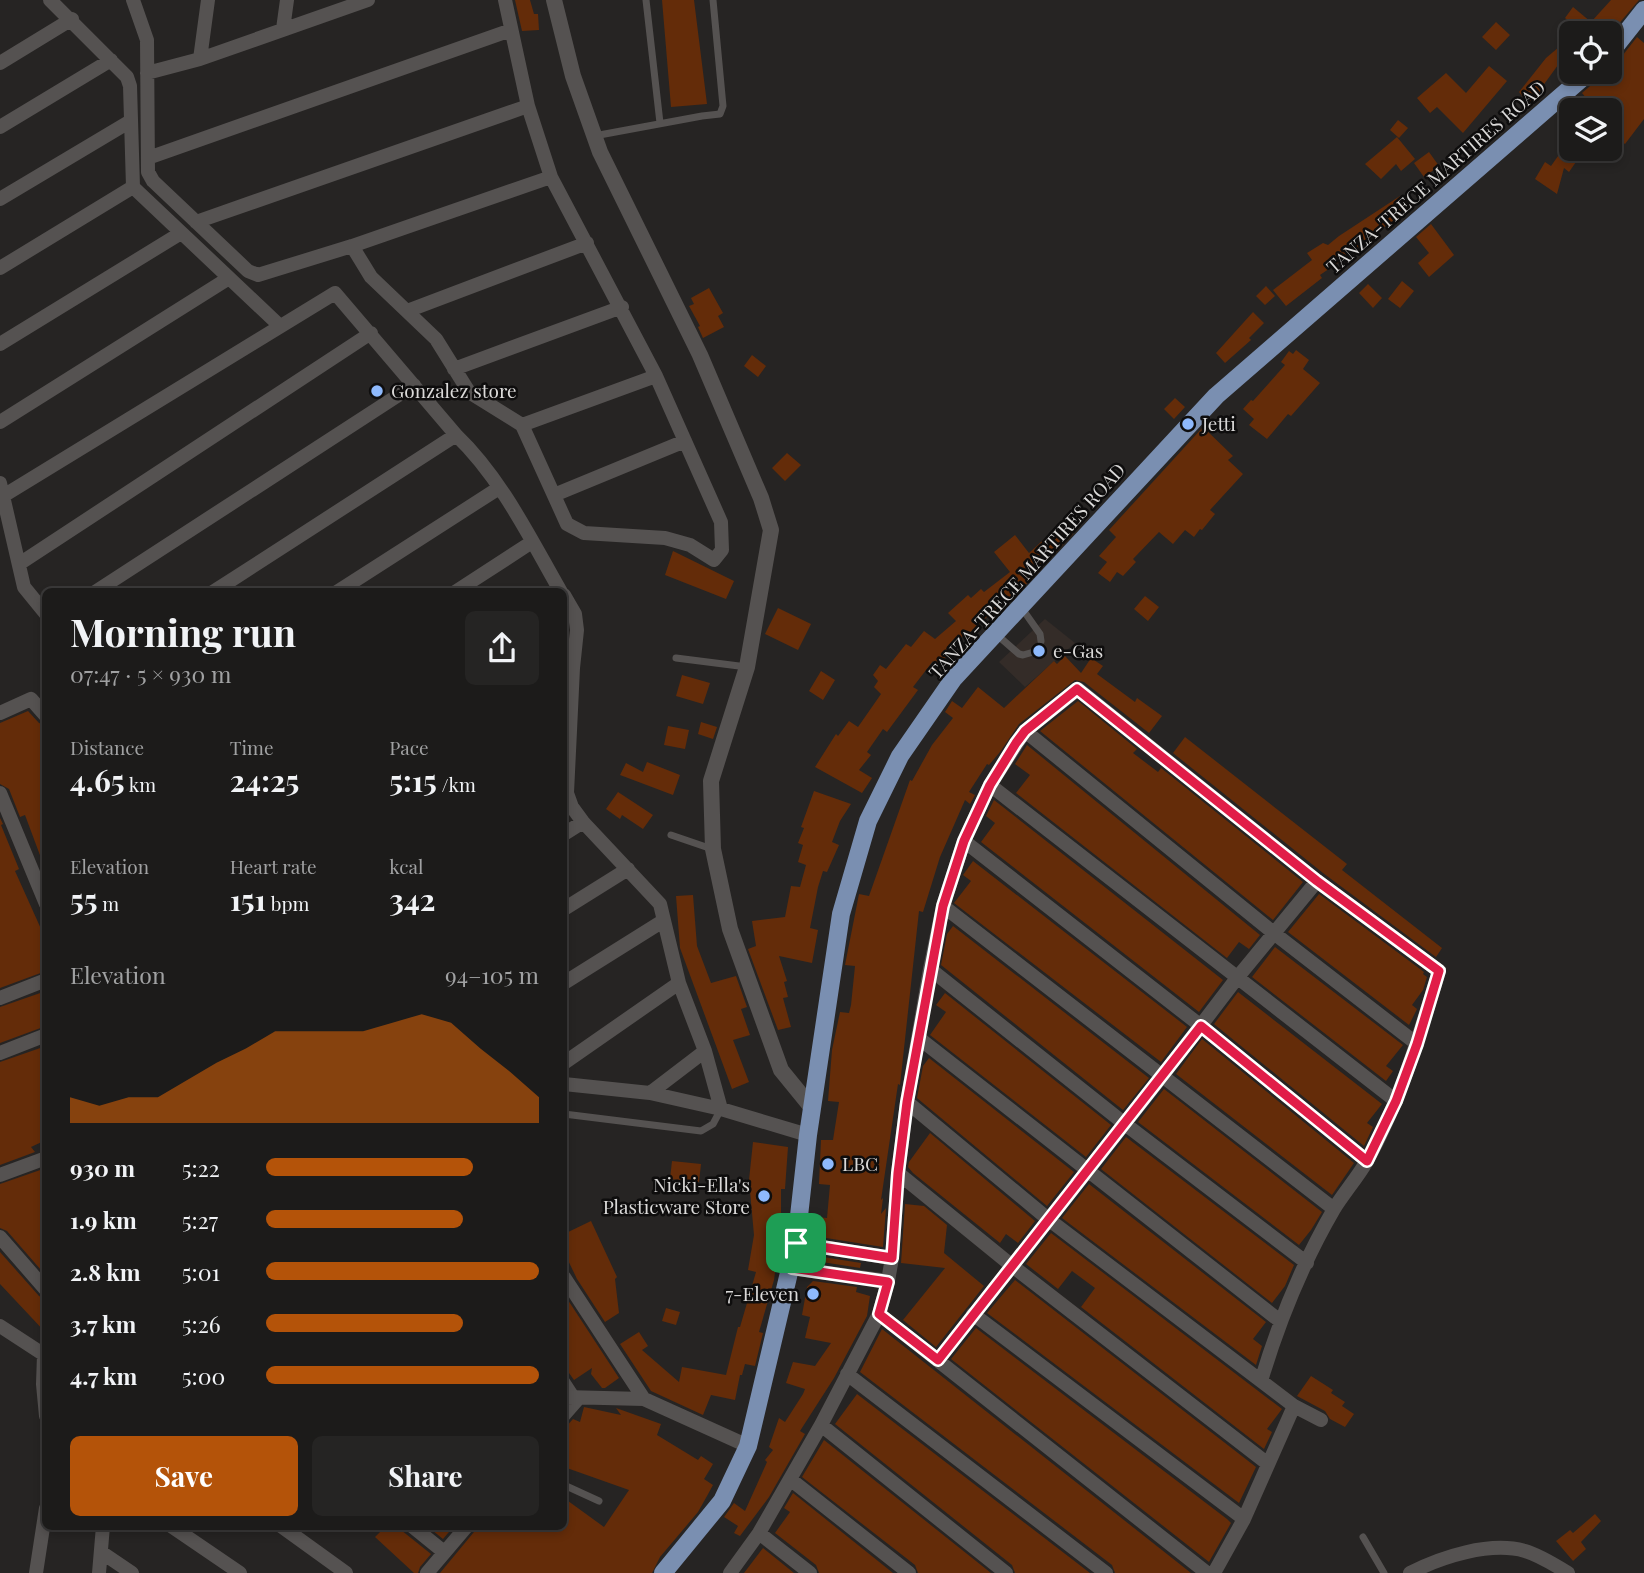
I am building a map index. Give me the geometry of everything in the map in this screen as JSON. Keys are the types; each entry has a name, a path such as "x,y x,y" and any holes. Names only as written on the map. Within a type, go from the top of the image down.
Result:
{"main road":[{"path":"1622,38 1644,10"},
{"name":"TANZA-TRECE MARTIRES ROAD","path":"663,1573 722,1501 748,1446 792,1268 808,1135 841,914 868,821 900,756 954,678 1216,396 1575,84"}],"street":[{"path":"50,0 127,76 130,86 133,187 280,326"},
{"path":"132,0 147,40 148,172 153,181 248,271 258,275 352,246 551,177"},
{"path":"200,58 208,0"},
{"path":"283,29 287,0"},
{"path":"147,73 200,58 367,0"},
{"path":"352,246 371,277 436,339 469,392 522,425 567,524 584,533 665,538 690,545 714,560 722,550 721,522 622,307 551,177 528,106 505,0"},
{"path":"554,0 573,76 594,136 700,355 761,498 771,530 747,667 710,780 713,849 730,929 780,1070 813,1108"},
{"path":"0,63 72,19"},
{"path":"148,158 511,30"},
{"path":"0,127 111,60"},
{"path":"196,222 528,106"},
{"path":"0,199 130,122"},
{"path":"0,268 133,187"},
{"path":"0,344 181,233"},
{"path":"407,311 587,243"},
{"path":"0,422 229,278"},
{"path":"42,609 24,587 1,490 335,293 456,435 476,454 559,588"},
{"path":"454,369 622,307"},
{"path":"19,564 371,333"},
{"path":"522,425 656,376"},
{"path":"101,588 414,385"},
{"path":"219,588 456,435"},
{"path":"554,495 685,441"},
{"path":"343,588 499,488"},
{"path":"461,588 532,542"},
{"path":"567,601 575,614 577,630 568,671 567,711"},
{"path":"730,1573 759,1534 821,1425 879,1314 892,1258 898,1173 907,1102 920,1039 930,968 943,906 964,841 990,785 1025,731 1077,689 1317,881 1439,971 1396,1101 1367,1161 1334,1209 1307,1263 1280,1321 1261,1381"},
{"path":"0,713 31,699 42,711"},
{"path":"1025,731 1275,934 1417,1044"},
{"path":"990,785 1396,1101"},
{"path":"0,793 42,895"},
{"path":"567,793 572,807 583,822 660,904 680,982 705,1051 721,1109"},
{"path":"567,832 583,822"},
{"path":"0,836 14,829"},
{"path":"964,841 1201,1026 1367,1161"},
{"path":"567,907 628,869"},
{"path":"938,1360 1011,1265 1088,1172 1237,978 1317,881"},
{"path":"943,906 1334,1209"},
{"path":"567,981 663,921"},
{"path":"930,968 1125,1124 1307,1263"},
{"path":"0,998 42,982"},
{"path":"567,1061 680,982"},
{"path":"0,1053 42,1037"},
{"path":"920,1039 1280,1321"},
{"path":"650,1093 705,1051"},
{"path":"567,1084 650,1093 721,1109 808,1135"},
{"path":"907,1102 1048,1219 1294,1406 1321,1420"},
{"path":"0,1175 42,1159"},
{"path":"898,1173 1011,1265 1268,1464"},
{"path":"0,1237 42,1285"},
{"path":"796,1243 892,1258"},
{"path":"792,1268 888,1282"},
{"path":"567,1282 645,1399"},
{"path":"879,1314 1207,1573"},
{"path":"973,1314 1244,1520"},
{"path":"0,1326 42,1354"},
{"path":"847,1374 1106,1573"},
{"path":"571,1398 645,1399 748,1446"},
{"path":"1214,1573 1244,1520 1294,1406"},
{"path":"821,1425 1006,1573"},
{"path":"790,1479 909,1573"},
{"path":"36,1573 43,1530"},
{"path":"99,1573 103,1530"},
{"path":"177,1530 240,1573"},
{"path":"287,1530 346,1573"},
{"path":"417,1530 444,1552"},
{"path":"426,1573 463,1530"},
{"path":"759,1534 810,1573"},
{"path":"1410,1573 1464,1553 1496,1547 1526,1551 1568,1573"},
{"path":"101,1552 132,1573"}],"lane":[{"path":"646,0 660,123"},
{"path":"594,136 720,114 723,106 713,0"},
{"path":"1021,607 1040,634 1041,641"},
{"path":"995,634 1019,654 1030,653"},
{"path":"676,658 747,667"},
{"path":"671,835 713,849"},
{"path":"567,1114 701,1131 713,1124 721,1109"},
{"path":"567,1486 599,1501"},
{"path":"1363,1536 1384,1573"}],"shaded area":[{"path":"1045,619 1075,643 1025,687 999,662"}],"building":[{"path":"515,0 530,0 534,14 538,14 539,30 522,31"},
{"path":"662,0 694,0 707,104 671,107"},
{"path":"1611,0 1639,0 1621,21 1592,21"},
{"path":"1573,7 1590,21 1569,21 1565,18"},
{"path":"1496,22 1510,35 1496,50 1482,37"},
{"path":"1637,37 1644,43 1644,119 1625,144 1622,142 1622,98 1586,98 1582,93 1592,84 1622,84 1622,56"},
{"path":"1559,47 1559,66 1542,87 1545,92 1529,105 1519,92 1546,58"},
{"path":"1489,66 1507,81 1463,133 1437,107 1430,113 1417,98 1446,73 1466,93"},
{"path":"1398,120 1408,128 1399,138 1390,130"},
{"path":"1397,137 1415,159 1401,171 1396,164 1381,179 1365,164"},
{"path":"1429,152 1439,166 1424,177 1414,163"},
{"path":"1559,155 1559,161 1577,161 1569,172 1564,168 1557,194 1535,179 1545,162 1551,166"},
{"path":"1400,196 1409,211 1367,238 1369,240 1320,275 1322,278 1286,306 1273,290 1312,260 1307,253 1323,243 1328,245"},
{"path":"1431,224 1454,255 1429,277 1418,263 1429,253 1416,237"},
{"path":"1402,281 1414,291 1400,308 1388,299"},
{"path":"1368,284 1382,298 1373,308 1359,293"},
{"path":"1266,286 1275,296 1265,305 1256,296"},
{"path":"709,288 723,313 718,316 724,327 703,338 689,306 694,304 691,298"},
{"path":"1253,312 1264,323 1249,338 1251,340 1225,363 1216,353"},
{"path":"1296,350 1309,360 1303,369 1320,383 1267,439 1249,425 1254,419 1243,409 1285,365 1281,362 1289,351 1293,354"},
{"path":"752,355 766,366 758,377 744,366"},
{"path":"1175,398 1185,407 1174,419 1164,409"},
{"path":"1203,427 1233,456 1228,460 1243,474 1210,510 1215,514 1194,537 1185,530 1173,544 1159,532 1133,559 1136,562 1123,576 1117,572 1110,582 1098,573 1107,562 1099,556 1116,537 1109,530"},
{"path":"787,453 801,465 785,481 772,468"},
{"path":"1063,522 1073,534 1017,594 1008,598 968,634 966,632 939,666 933,661 913,687 918,690 887,732 883,729 867,752 871,755 859,770 872,778 862,793 815,767 836,734 838,736 849,721 858,727 881,694 874,687 878,681 873,675 880,665 886,669 906,644 911,647 924,631 935,639 956,621 948,613 968,595 971,598 981,589 984,592 1010,572 994,552 1015,535 1029,553"},
{"path":"673,551 734,581 726,599 665,575"},
{"path":"1145,596 1159,607 1148,621 1134,609"},
{"path":"778,608 811,624 798,650 765,634"},
{"path":"1065,656 1081,673 1091,658 1103,666 1097,674 1135,702 1137,698 1162,716 1149,733 1084,682 1075,680 1019,724 1000,752 987,764 969,792 975,795 970,804 965,800 940,857 923,912 919,911 900,1085 898,1084 881,1200 883,1198 881,1214 886,1208 883,1247 814,1234 816,1217 827,1218 830,1185 819,1184 821,1140 833,1140 839,1102 828,1101 832,1050 840,1012 849,1013 851,1005 855,966 845,965 859,894 869,896 910,780 912,781 932,745 953,718 945,712 952,701 962,708 978,687 1004,708 1054,661 1057,664"},
{"path":"821,671 835,680 823,700 809,691"},
{"path":"682,675 710,683 703,704 676,696"},
{"path":"1078,701 1137,749 1133,753 1158,772 1161,768 1303,882 1273,920 1040,731"},
{"path":"28,711 42,724 42,861 25,815 20,817 9,789 0,784 0,723"},
{"path":"701,722 717,727 713,739 698,734"},
{"path":"668,726 689,730 685,749 664,745"},
{"path":"1185,737 1347,864 1342,870 1442,948 1436,957 1323,873 1173,753"},
{"path":"1027,745 1260,935 1249,949 1239,942 1227,958 1016,793 1030,775 1015,764"},
{"path":"647,762 680,775 673,795 620,775 626,763 643,772"},
{"path":"814,791 851,804 840,821 832,842 839,845 827,872 823,871 818,887 810,928 818,930 812,963 779,956 787,981 784,982 788,997 783,998 791,1027 778,1030 748,949 756,946 752,921 785,917 791,886 800,887 806,865 798,862 803,845 798,843"},
{"path":"618,792 653,815 643,829 622,815 620,819 606,809"},
{"path":"994,800 1223,980 1199,1012 981,842 995,823 986,816"},
{"path":"0,818 19,869 15,871 42,931 42,972 0,988"},
{"path":"973,861 1187,1027 1161,1062 954,903 971,881 963,875"},
{"path":"1319,894 1424,972 1427,977 1423,990 1412,1005 1417,1009 1409,1025 1288,932"},
{"path":"693,895 697,946 711,983 736,976 747,1007 741,1009 750,1035 733,1040 749,1082 732,1089 680,948 676,896"},
{"path":"953,926 1149,1078 1123,1110 941,965 947,934"},
{"path":"1275,947 1403,1045 1386,1066 1393,1071 1386,1081 1252,977"},
{"path":"42,992 42,1027 0,1043 0,1007"},
{"path":"1238,992 1382,1104 1367,1123 1373,1127 1364,1146 1214,1024"},
{"path":"945,993 1111,1125 1086,1157 930,1035 946,1012 936,1005"},
{"path":"1202,1039 1354,1163 1332,1195 1176,1074"},
{"path":"42,1047 42,1142 31,1147 35,1152 0,1165 0,1062"},
{"path":"929,1058 1074,1172 1047,1206 917,1098 923,1066"},
{"path":"1164,1089 1322,1212 1299,1245 1138,1122"},
{"path":"930,1133 1035,1221 1018,1243 1006,1234 1000,1243 908,1167"},
{"path":"1126,1137 1294,1265 1285,1286 1272,1303 1101,1169"},
{"path":"753,1142 788,1147 785,1189 781,1189 781,1218 774,1251 778,1252 774,1280 759,1332 763,1333 755,1366 745,1364 735,1400 711,1395 703,1415 651,1391 620,1344 639,1332 648,1346 642,1350 679,1382 682,1367 726,1375 756,1272 748,1270 754,1235 749,1180"},
{"path":"672,1161 701,1164 699,1182 670,1179"},
{"path":"42,1169 41,1270 7,1231 0,1228 0,1184"},
{"path":"1089,1184 1266,1322 1253,1339 1262,1346 1256,1365 1062,1218"},
{"path":"905,1204 924,1206 947,1225 944,1253 984,1286 936,1347 903,1320 945,1268 901,1263"},
{"path":"591,1221 617,1277 615,1279 619,1313 605,1322 567,1258 567,1233"},
{"path":"1051,1233 1282,1409 1267,1429 1272,1432 1264,1449 1081,1307 1095,1288 1072,1271 1058,1289 1026,1264"},
{"path":"0,1252 42,1297 42,1329 0,1284"},
{"path":"823,1257 861,1263 860,1268 822,1262"},
{"path":"1015,1280 1256,1467 1239,1503 987,1313"},
{"path":"813,1281 857,1287 856,1292 870,1296 867,1316 834,1378 800,1431 805,1434 769,1497 740,1536 734,1533 738,1526 724,1517 734,1503 745,1511 767,1462 765,1460 773,1450 769,1447 779,1418 785,1422 803,1394 805,1389 786,1383 793,1362 815,1366 831,1343 805,1338 810,1317 802,1315 807,1287"},
{"path":"567,1299 619,1378 602,1388 591,1374 592,1368 574,1380 569,1373"},
{"path":"666,1308 680,1312 676,1325 662,1321"},
{"path":"976,1328 1231,1523 1209,1562 951,1359"},
{"path":"882,1329 1191,1573 1115,1573 1112,1565 860,1372"},
{"path":"1311,1376 1333,1390 1331,1393 1345,1402 1342,1406 1354,1414 1345,1427 1330,1419 1325,1411 1297,1396"},
{"path":"857,1394 1090,1573 1015,1573 1012,1565 835,1424"},
{"path":"584,1407 621,1415 616,1408 661,1424 657,1435 698,1460 701,1456 713,1464 704,1479 713,1485 707,1496 698,1512 660,1557 652,1573 440,1573 475,1530 567,1530 567,1500 604,1527 629,1490 567,1468 567,1426 573,1419 580,1422"},
{"path":"824,1440 991,1573 918,1573 915,1565 802,1477"},
{"path":"793,1493 893,1573 819,1573 816,1565 775,1533 790,1512 784,1508"},
{"path":"1595,1514 1601,1521 1581,1542 1586,1549 1573,1561 1556,1541 1570,1530 1573,1533"},
{"path":"382,1530 401,1530 431,1554 418,1573 414,1573 375,1537"},
{"path":"432,1530 451,1530 443,1539"},
{"path":"763,1548 794,1573 744,1573"}],"place":[{"name":"Gonzalez store","path":"377,391"},
{"name":"Jetti","path":"1188,424"},
{"name":"e-Gas","path":"1039,651"},
{"name":"LBC","path":"828,1164"},
{"name":"Nicki-Ella's Plasticware Store","path":"764,1196"},
{"name":"7-Eleven","path":"813,1294"}],"route":[{"path":"1077,689 1317,881 1439,971 1396,1101 1367,1161 1201,1026 938,1360 879,1314 888,1282 792,1268 796,1243 892,1258 898,1173 907,1102 920,1039 930,968 943,906 964,841 990,785 1016,743 1025,731 1077,689"}]}
